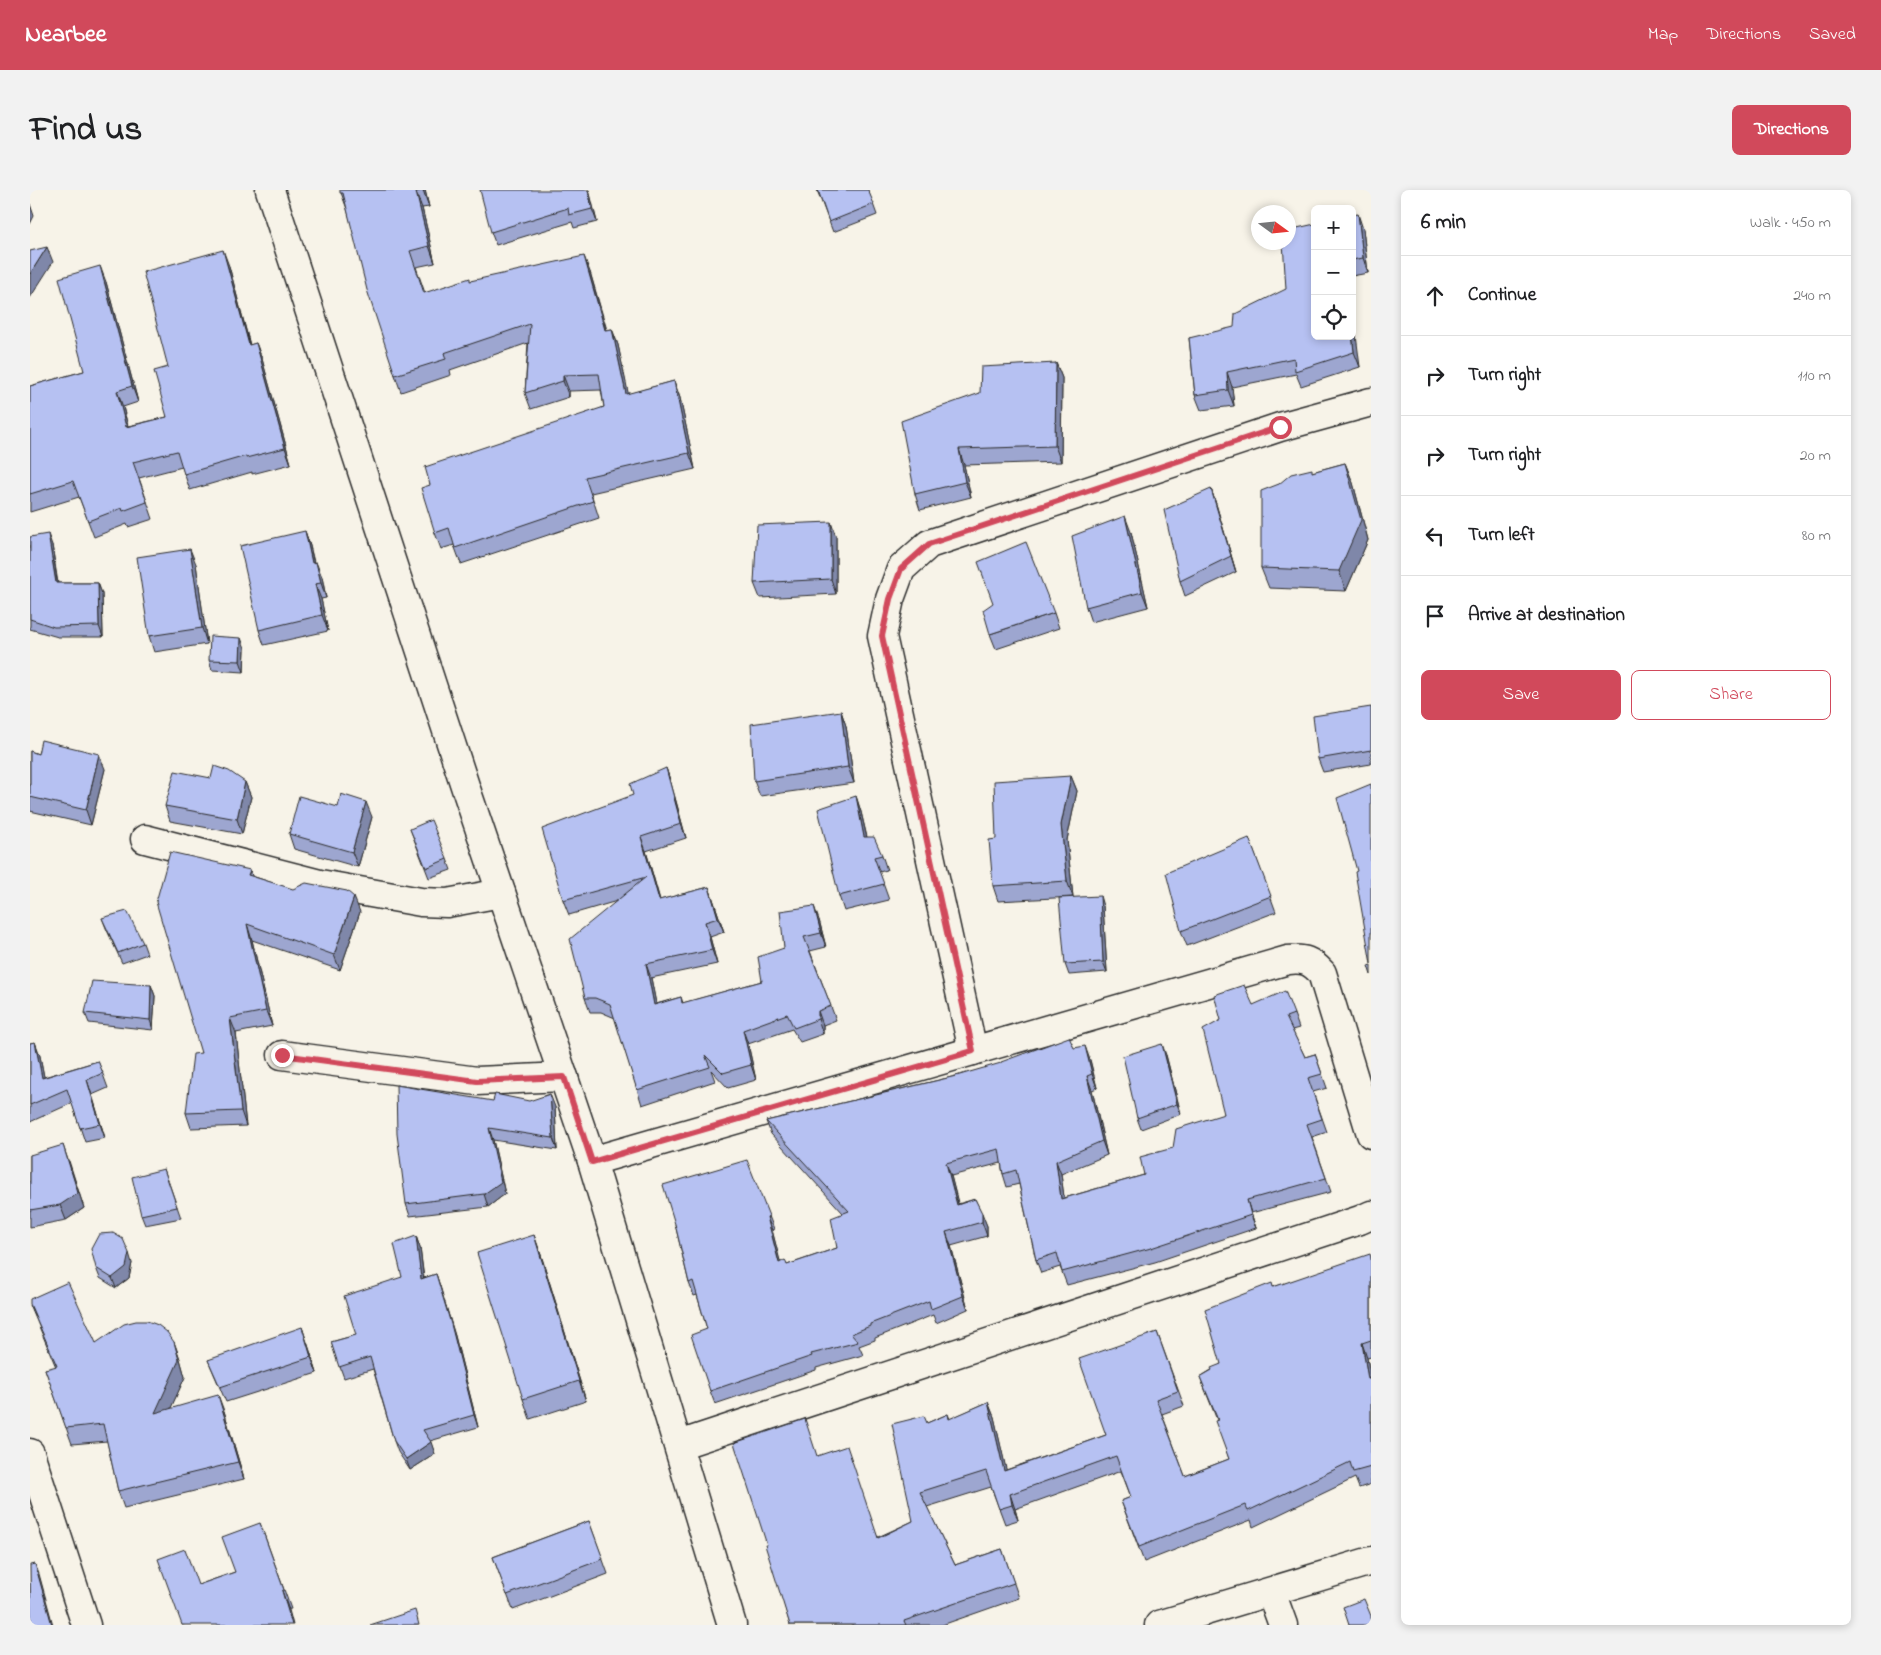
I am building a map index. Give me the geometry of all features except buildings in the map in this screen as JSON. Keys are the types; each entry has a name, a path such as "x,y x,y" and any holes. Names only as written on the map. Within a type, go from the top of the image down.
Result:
{"street":[{"path":"270,190 501,893 592,1162 732,1625"},
{"path":"973,1051 882,636 890,599 901,569 929,544 1280,427 1371,402"},
{"path":"145,839 320,884 421,902 447,903 501,893"},
{"path":"592,1162 1288,960 1299,959 1313,963 1322,973 1371,1134"},
{"path":"282,1055 477,1081 564,1077"},
{"path":"679,1445 1371,1215"},
{"path":"30,1453 86,1625"},
{"path":"1159,1625 1371,1561"},
{"path":"1271,1592 1283,1625"}],"route":[{"path":"282,1055 477,1081 564,1077 592,1162 973,1051 882,636 890,599 901,569 929,544 1280,427"}]}
